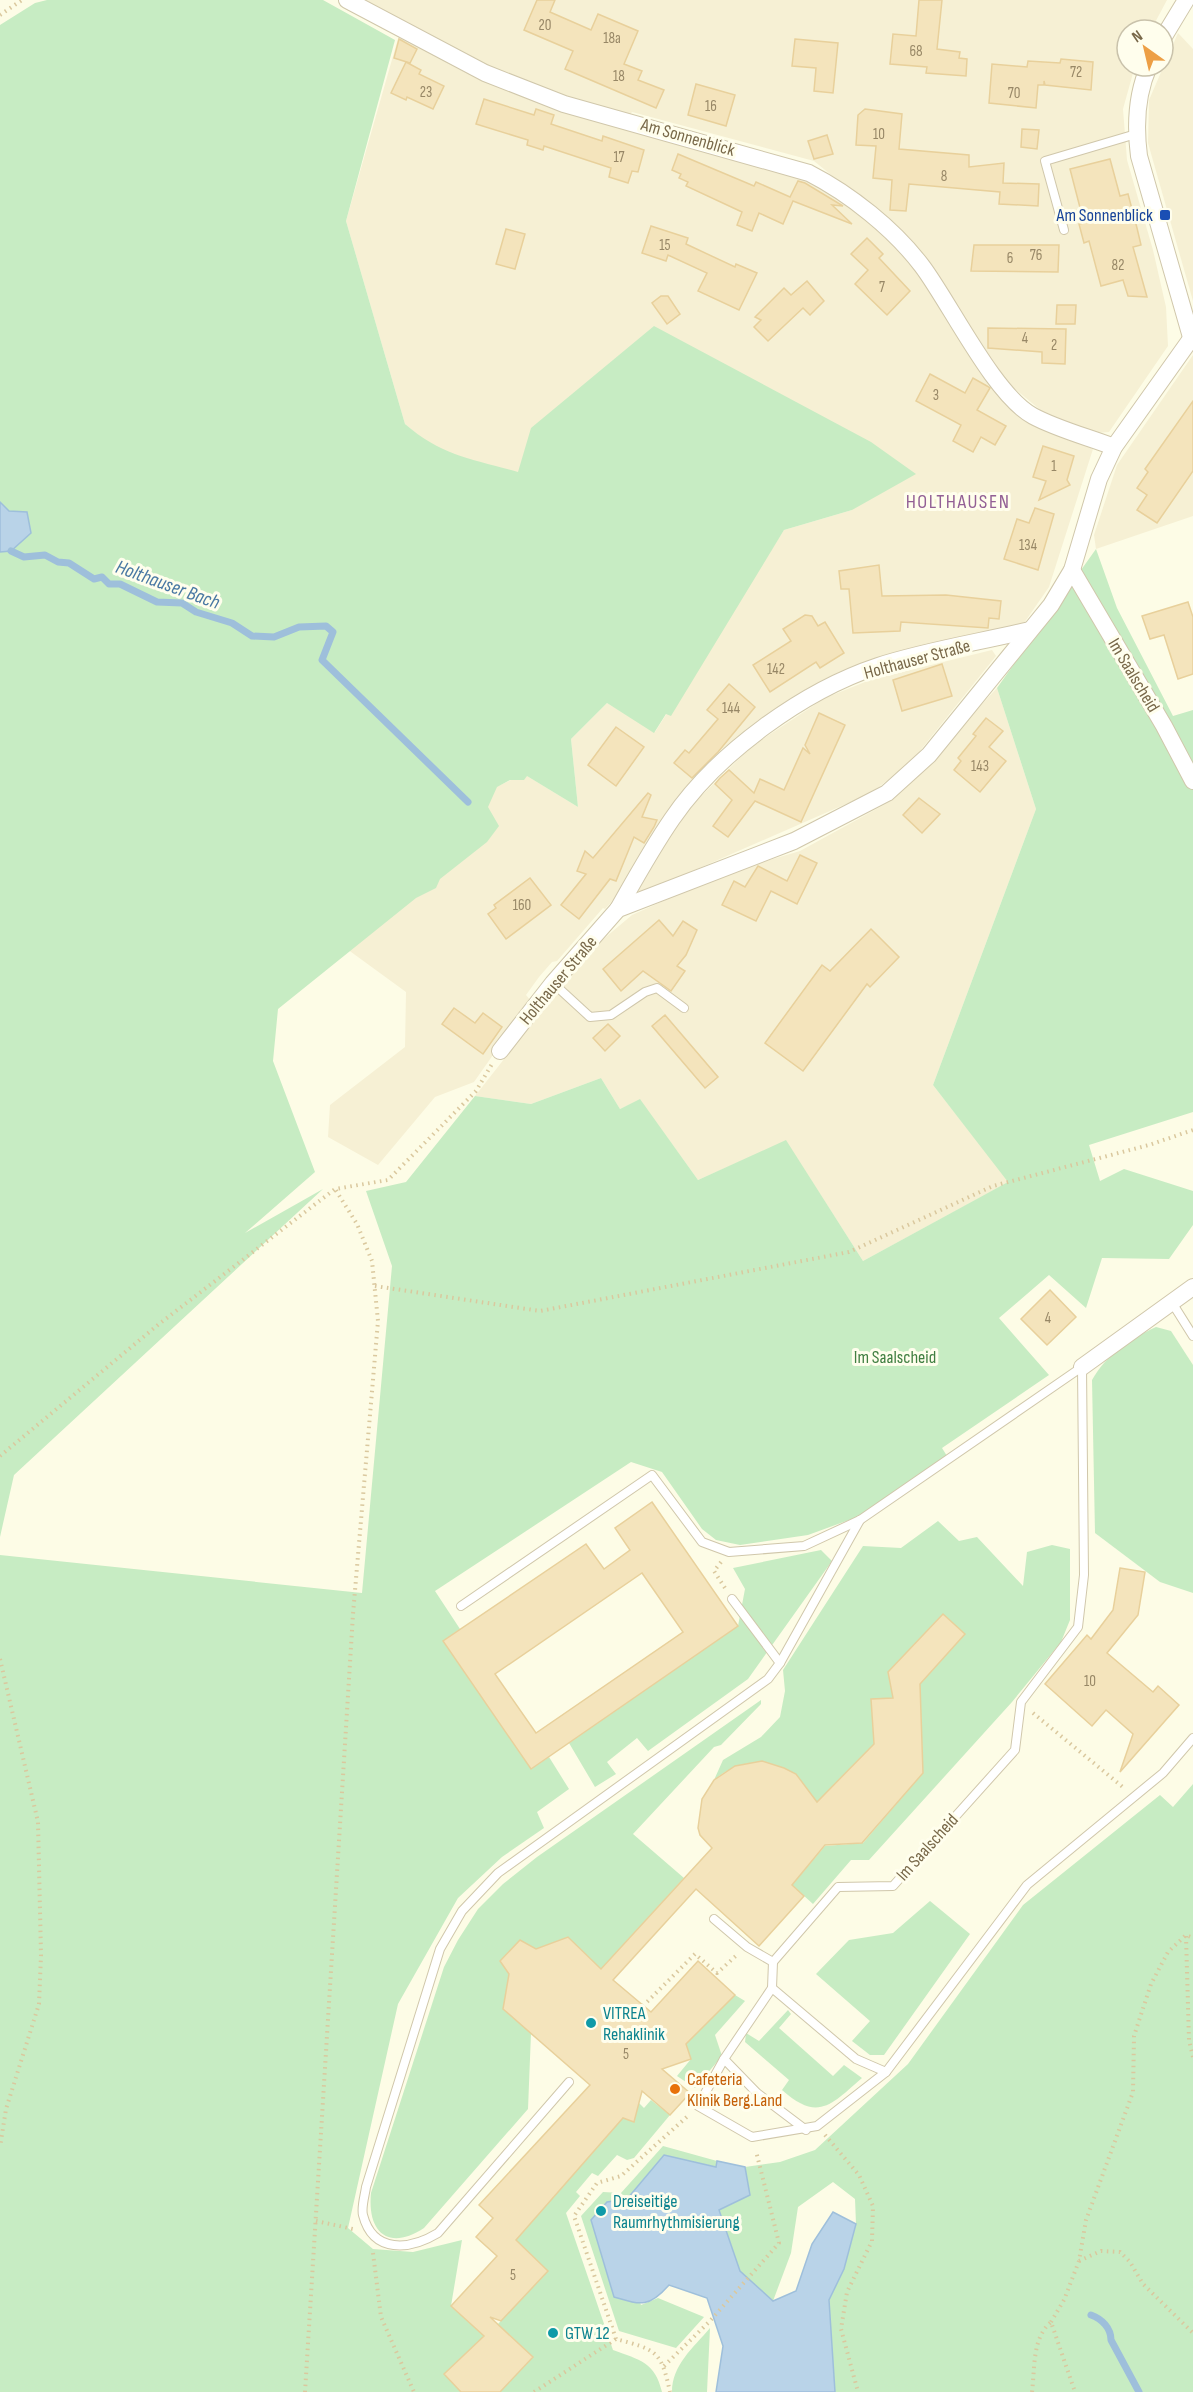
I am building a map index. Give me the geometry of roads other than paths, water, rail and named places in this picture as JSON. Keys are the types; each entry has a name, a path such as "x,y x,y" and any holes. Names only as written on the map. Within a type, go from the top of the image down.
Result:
{"street":[{"name":"Am Sonnenblick","path":"347,0 485,73 564,104 810,173 831,184 885,228 921,264 1001,386 1032,416 1114,447"},
{"path":"1175,18 1186,0"},
{"path":"1144,78 1136,134 1139,156 1155,218 1192,336"},
{"name":"Holthauser Straße","path":"618,909 794,841 887,793 929,755 1051,605 1072,570 1099,479 1114,447 1192,336"},
{"name":"Im Saalscheid","path":"1072,570 1164,726 1193,781"},
{"name":"Holthauser Straße","path":"500,1051 553,983 618,909 672,818 699,786 752,736 819,692 878,666 1030,630"},
{"path":"1082,1367 1193,1287"}],"lane":[{"path":"1064,230 1045,161 1136,134"},
{"path":"553,983 590,1017 611,1015 645,992 657,988 684,1008"},
{"path":"1171,1301 1193,1336"},
{"path":"461,1606 652,1475 702,1542 729,1552 804,1546 860,1520 1082,1367"},
{"name":"Im Saalscheid","path":"773,1962 838,1887 893,1886 1015,1749 1021,1702 1078,1627 1084,1575 1082,1367"},
{"path":"569,2082 438,2233 423,2242 405,2247 386,2245 370,2233 362,2213 366,2187 440,1948 462,1911 498,1873 768,1679 780,1663 860,1520"},
{"path":"732,1599 780,1663"},
{"path":"714,1920 747,1947 773,1962 772,1988 724,2059 698,2106 752,2137 806,2130 817,2126 886,2072 1027,1885 1163,1773 1193,1738"},
{"path":"772,1988 856,2059 886,2072"},
{"path":"724,2059 757,2093 806,2130"}],"water":[{"path":"0,502 9,511 27,512 31,533 11,551 0,552"},
{"path":"664,2155 716,2167 717,2161 745,2167 750,2195 719,2210 740,2271 773,2301 796,2291 812,2244 833,2212 856,2224 844,2269 829,2300 835,2392 716,2392 723,2346 707,2298 669,2285 656,2298 644,2303 614,2297 591,2220 607,2202 627,2199"}],"waterway":[{"name":"Holthauser Bach","path":"11,551 24,557 45,555 58,562 69,563 94,579 102,577 109,584 120,584 157,602 182,603 196,612 232,623 252,636 274,637 299,627 326,626 333,632 322,660 468,802"},
{"path":"1091,2315 1108,2328 1111,2340 1139,2392"}],"place":[{"name":"Am Sonnenblick","path":"1165,215"},
{"name":"VITREA Rehaklinik","path":"591,2023"},
{"name":"Cafeteria Klinik Berg.Land","path":"675,2089"},
{"name":"Dreiseitige Raumrhythmisierung","path":"601,2211"},
{"name":"GTW 12","path":"553,2333"}],"district":[{"name":"HOLTHAUSEN","path":"958,501"}]}
